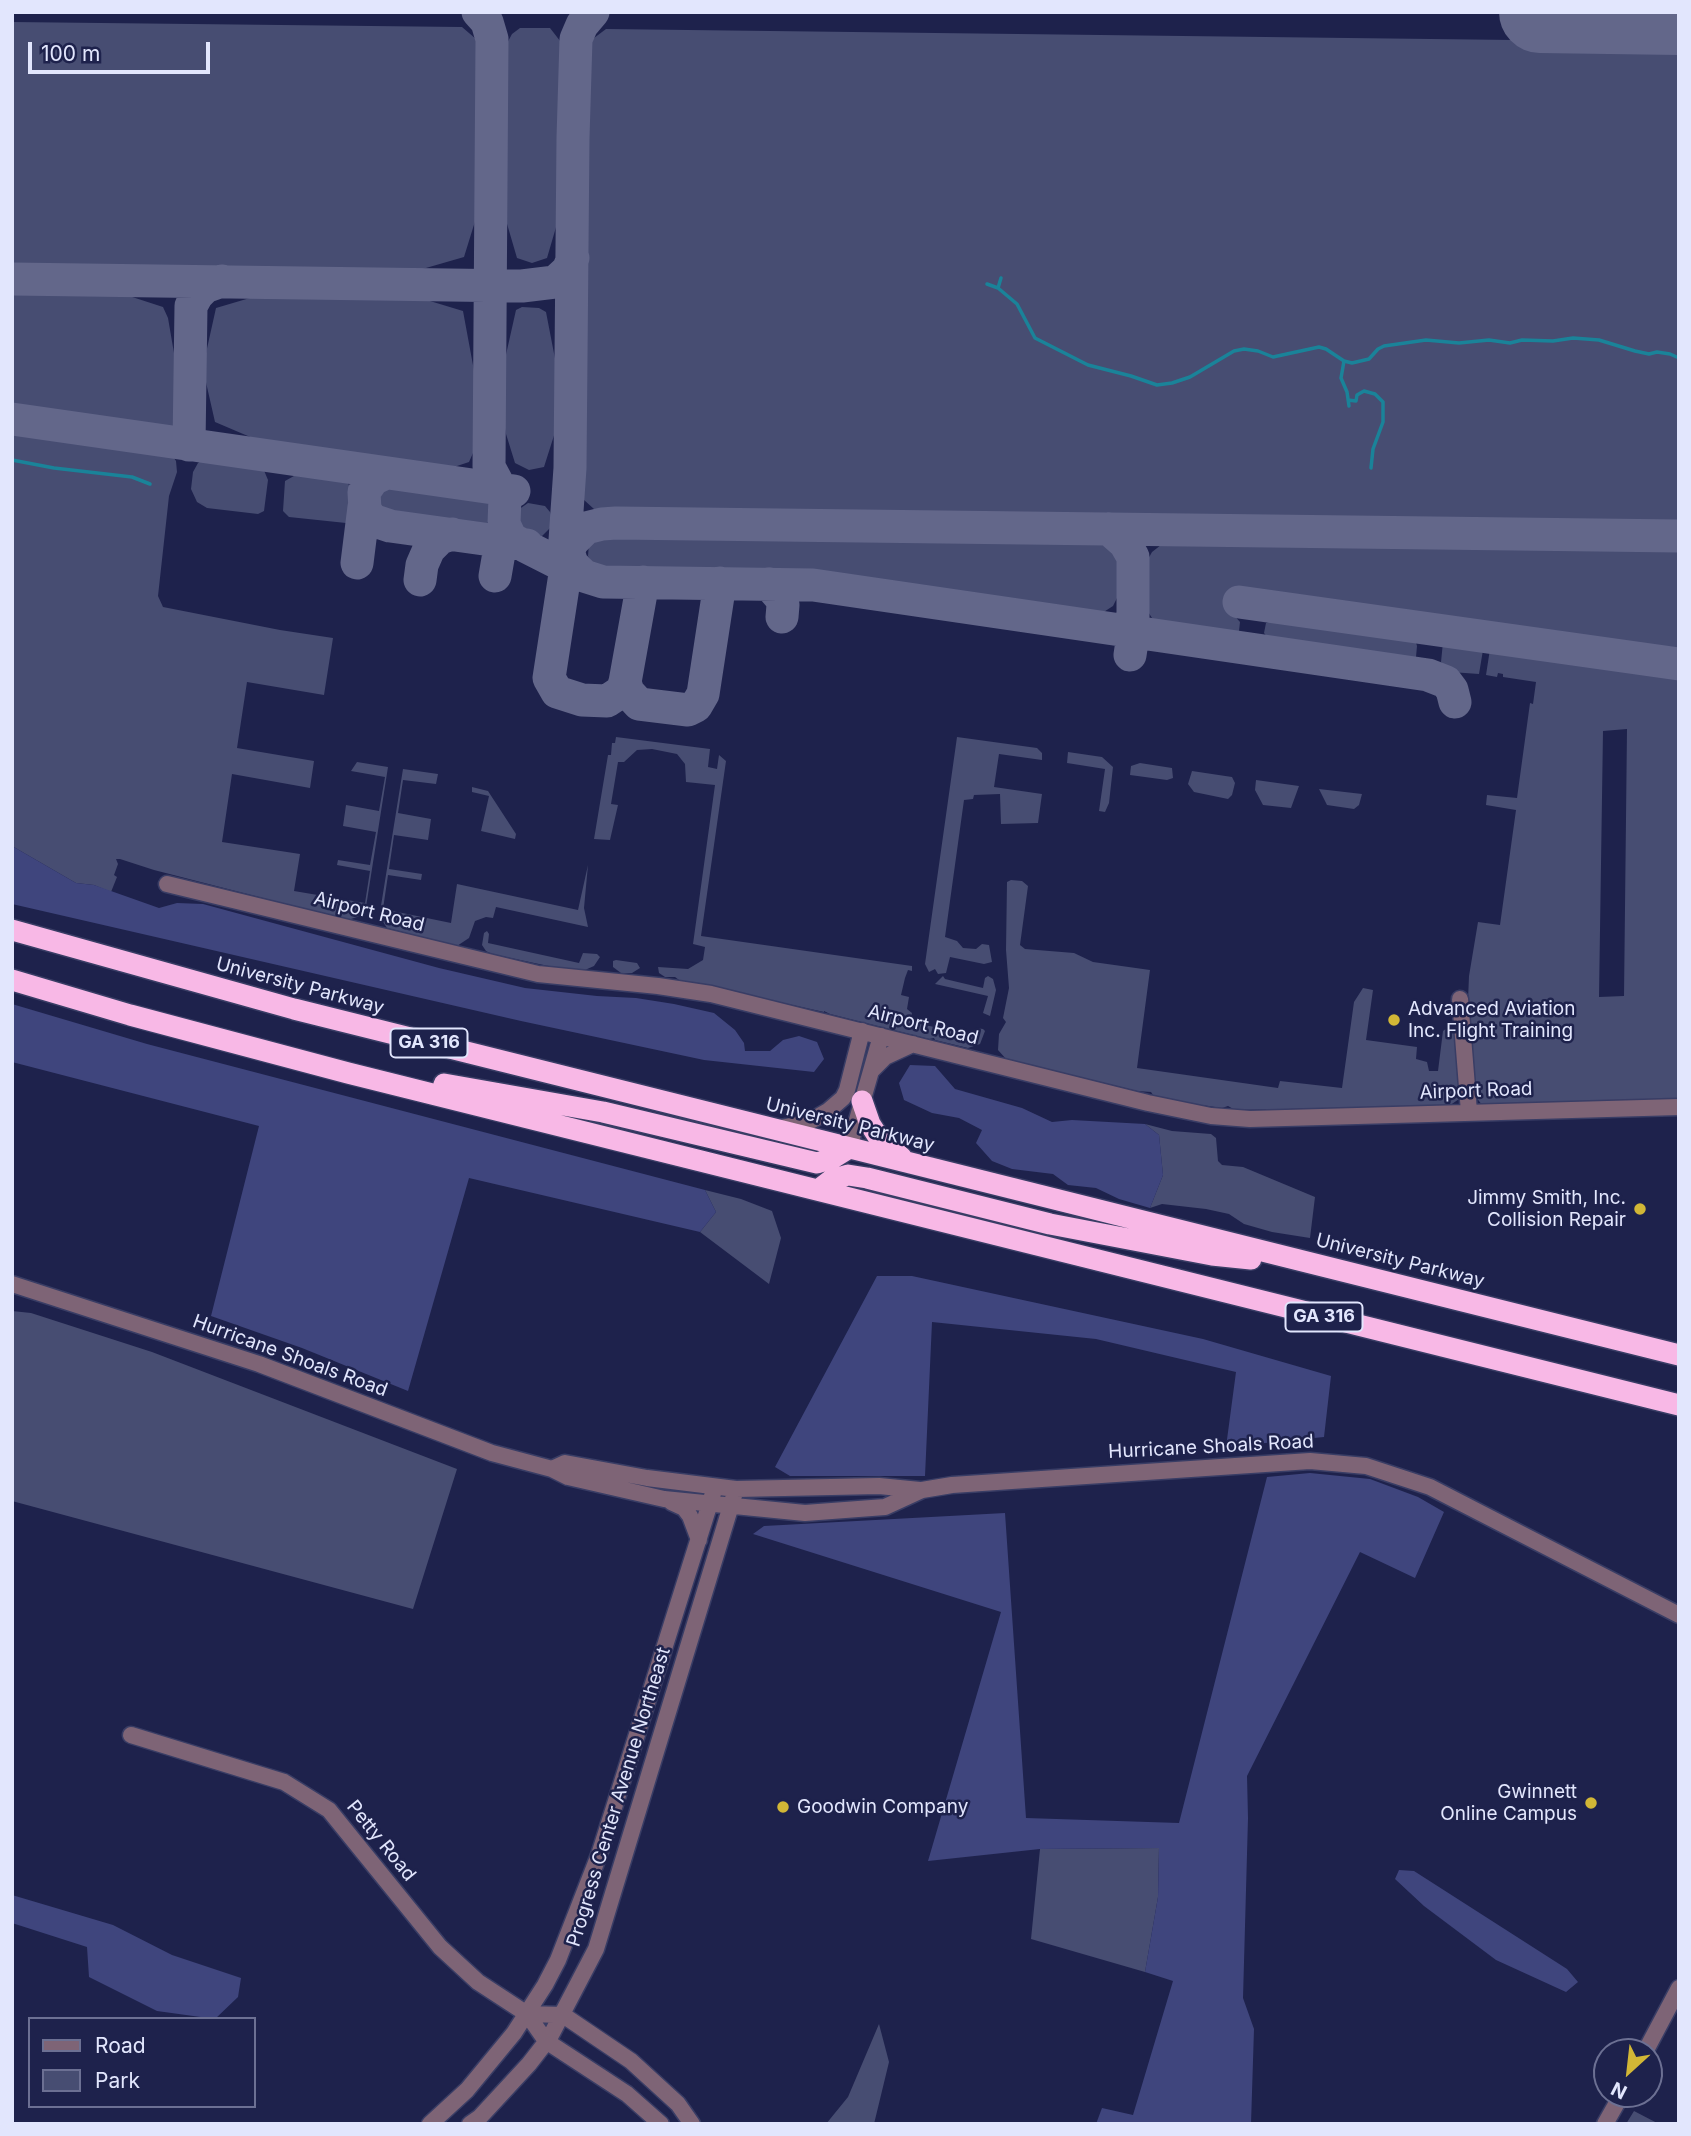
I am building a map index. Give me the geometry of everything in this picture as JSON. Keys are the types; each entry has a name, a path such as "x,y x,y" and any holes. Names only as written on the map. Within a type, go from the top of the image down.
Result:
{"highway":[{"name":"University Parkway","path":"12,930 294,1009 1679,1355"},
{"name":"GA 316","path":"12,980 348,1073 1679,1405"},
{"path":"348,1073 403,1077 603,1112 817,1163 833,1158 849,1148"},
{"path":"862,1101 877,1135 909,1163"},
{"path":"818,1190 831,1180 848,1175 1050,1224 1127,1239 1212,1255 1312,1263"}],"street":[{"name":"Airport Road","path":"167,884 510,968 565,978 700,992 1211,1116 1263,1119 1679,1107"},
{"path":"1460,999 1469,1112"},
{"path":"774,1129 807,1123 828,1111 843,1098 862,1031"},
{"path":"849,1148 881,1036"},
{"path":"870,1072 885,1056 913,1044"},
{"name":"Hurricane Shoals Road","path":"12,1284 259,1364 492,1453 552,1469 568,1477 664,1499 713,1495"},
{"name":"Hurricane Shoals Road","path":"552,1469 565,1463 733,1497 879,1486 922,1490 953,1485 1310,1461 1366,1466 1430,1487 1679,1615"},
{"name":"Hurricane Shoals Road","path":"733,1497 760,1508 805,1513 885,1507 922,1490"},
{"name":"Progress Center Avenue Northeast","path":"430,2124 467,2090 514,2033 558,1960 598,1855 713,1495"},
{"name":"Progress Center Avenue Northeast","path":"470,2124 529,2064 546,2041 563,2015 602,1933 733,1497"},
{"path":"664,1499 684,1508 695,1525 699,1540"},
{"path":"720,1540 736,1520 760,1508"},
{"name":"Petty Road","path":"131,1735 284,1782 329,1810 440,1947 478,1982 527,2014 546,2041 627,2094 661,2124"},
{"path":"1653,2038 1679,1989"},
{"path":"527,2014 563,2015 631,2061 678,2104 692,2124"},
{"path":"1605,2124 1614,2108"}],"green space":[{"path":"12,22 462,27 476,39 482,52 477,215 464,257 419,270 345,272 12,268"},
{"path":"520,28 550,28 564,46 559,217 547,258 532,263 517,258 505,217 504,49 512,34"},
{"path":"606,29 1679,42 1679,527 617,513 594,509 580,493 587,56 590,41"},
{"path":"12,291 123,294 163,307 168,318 175,359 178,432 12,408"},
{"path":"320,294 420,298 463,311 475,376 477,444 469,462 445,470 269,445 215,422 204,362 216,308 260,295"},
{"path":"522,307 539,308 546,312 557,369 557,426 544,467 529,470 515,463 506,434 501,402 503,368 516,310"},
{"path":"12,430 170,453 176,461 177,472 169,496 158,596 163,607 333,638 324,695 247,682 237,748 314,761 310,788 232,774 222,842 300,854 294,891 365,903 370,871 337,865 338,860 370,865 376,832 343,826 346,805 379,811 385,777 351,771 357,762 388,767 366,907 360,916 348,920 120,859 116,859 118,864 114,875 117,877 111,892 94,885 76,883 12,846"},
{"path":"205,458 259,465 263,468 268,480 264,511 258,514 207,508 197,502 191,489 193,472"},
{"path":"301,472 340,478 348,483 353,494 346,523 289,517 283,511 285,481"},
{"path":"389,484 482,498 494,508 494,516 483,527 380,513 373,503 375,491"},
{"path":"528,503 545,506 550,512 553,520 551,527 542,536 523,533 515,519 518,510"},
{"path":"606,534 1061,539 1099,542 1118,558 1122,570 1121,590 1113,606 1093,619 794,574 606,571 595,567 588,556 589,543"},
{"path":"1191,541 1679,548 1679,653 1581,639 1578,642 1556,635 1463,624 1459,643 1483,650 1479,674 1451,672 1445,669 1441,662 1445,622 1241,592 1237,612 1232,613 1240,622 1239,631 1235,635 1225,639 1166,630 1152,618 1145,607 1146,563 1152,552 1161,545"},
{"path":"1277,619 1415,639 1416,657 1412,662 1402,664 1284,648 1273,644 1264,633 1266,623"},
{"path":"1490,649 1679,675 1679,1101 1482,1105 1476,1097 1468,1000 1469,976 1478,922 1500,925 1516,810 1486,805 1487,795 1517,798 1530,703 1533,704 1536,682 1503,677 1503,674 1498,673 1497,677 1486,675","holes":["1627,729 1624,996 1599,997 1603,731"]},
{"path":"616,737 710,749 708,767 717,769 719,755 726,761 701,936 912,966 912,971 908,970 901,995 909,997 907,1009 912,1013 911,1022 971,1035 976,1028 983,1029 985,1031 980,1044 968,1048 824,1011 665,977 659,973 658,967 688,969 703,960 705,947 693,944 715,785 686,782 685,764 677,754 652,749 637,750 624,762 618,762 611,804 618,805 610,840 594,839 608,755 611,755 612,743 615,743"},
{"path":"957,737 1037,748 1042,753 1042,760 999,754 994,787 1042,794 1038,823 1001,824 1000,794 974,795 973,799 964,800 945,937 957,941 963,948 976,949 982,944 989,945 992,962 984,964 950,957 946,973 938,974 935,969 929,972 925,964"},
{"path":"1068,752 1102,757 1113,767 1109,803 1105,812 1099,811 1105,769 1067,763"},
{"path":"1140,763 1172,768 1173,778 1167,780 1130,775 1131,766"},
{"path":"403,769 438,774 436,784 403,780 398,813 431,819 428,840 394,835 389,869 422,874 421,880 388,875 383,909 451,923 457,884 578,910 588,865 584,908 588,927 496,907 493,918 486,917 475,921 469,938 457,946 387,928 380,912"},
{"path":"1192,771 1232,777 1235,783 1232,795 1228,799 1194,792 1188,784"},
{"path":"1256,780 1299,786 1291,808 1263,805 1255,790"},
{"path":"472,787 488,791 516,834 515,839 481,831 489,796 472,792"},
{"path":"1319,789 1362,794 1359,805 1354,809 1327,805"},
{"path":"1022,881 1028,886 1020,945 1025,949 1074,953 1093,962 1150,970 1137,1068 1278,1088 1280,1081 1342,1088 1354,1002 1363,988 1373,990 1366,1040 1417,1047 1416,1059 1427,1062 1429,1071 1438,1071 1443,1031 1447,1028 1455,1032 1459,1099 1449,1106 1235,1110 1228,1106 1222,1108 1180,1102 1153,1095 1151,1092 1137,1091 1006,1059 998,1050 999,1034 1006,1022 1003,1018 1009,988 1006,950 1007,882"},
{"path":"487,931 488,943 579,963 583,953 597,954 600,957 594,966 585,970 553,967 492,954 482,945 484,933"},
{"path":"613,961 637,963 640,968 632,973 621,973 613,967"},
{"path":"943,976 945,979 983,988 985,978 988,976 993,979 996,990 990,1016 983,1013 988,996 935,984"},
{"path":"1145,1124 1172,1131 1211,1134 1216,1138 1218,1161 1222,1165 1243,1167 1315,1197 1310,1238 1272,1232 1244,1224 1229,1214 1206,1209 1162,1204 1150,1208 1163,1175 1159,1135"},
{"path":"705,1190 741,1199 772,1211 781,1238 769,1284 700,1232 716,1212"},
{"path":"12,1311 31,1313 152,1352 457,1469 413,1609 12,1501"},
{"path":"1159,1848 1158,1897 1145,1972 1031,1939 1040,1849"},
{"path":"879,2024 889,2062 874,2124 826,2124 848,2097"},
{"path":"1634,2111 1659,2124 1626,2124"}],"shaded area":[{"path":"12,846 76,883 94,885 159,908 177,903 203,904 439,968 525,988 636,998 714,1013 735,1030 744,1043 745,1051 770,1051 783,1040 799,1036 817,1042 824,1059 814,1072 704,1060 521,1021 12,904"},
{"path":"12,1004 147,1044 705,1190 716,1212 700,1232 469,1178 408,1391 302,1348 211,1316 259,1126 12,1062"},
{"path":"910,1065 935,1066 955,1089 1022,1108 1052,1122 1072,1120 1145,1124 1159,1135 1163,1175 1150,1208 1119,1199 1096,1188 1068,1185 1053,1174 1012,1169 992,1161 976,1143 982,1130 959,1118 932,1113 904,1100 899,1083"},
{"path":"877,1276 912,1276 1203,1339 1331,1376 1324,1437 1226,1447 1236,1372 1096,1339 932,1322 925,1476 790,1476 775,1467"},
{"path":"1310,1473 1370,1479 1418,1497 1444,1512 1415,1578 1360,1552 1247,1776 1243,1998 1254,2029 1251,2124 1096,2124 1102,2108 1133,2115 1173,1981 1145,1972 1158,1897 1159,1848 1040,1849 928,1861 1001,1612 753,1534 764,1526 1005,1513 1026,1818 1179,1823 1267,1477"},
{"path":"1399,1870 1414,1871 1567,1969 1578,1982 1566,1992 1496,1960 1424,1906 1395,1879"},
{"path":"12,1895 113,1925 172,1955 241,1978 238,1997 217,2017 157,2011 89,1977 87,1947 12,1923"}],"waterway":[{"path":"998,288 1001,278"},
{"path":"987,284 998,288 1017,304 1035,338 1088,365 1157,385 1190,377 1234,351 1244,349 1273,357 1319,347 1352,363 1369,359 1384,346 1426,340 1459,343 1489,340 1510,343 1573,338 1599,340 1635,351 1670,354 1679,358"},
{"path":"1344,361 1341,378 1349,406"},
{"path":"1348,400 1356,401 1357,395 1364,391 1375,394 1383,402 1383,422 1373,449 1371,468"},
{"path":"12,460 132,477 150,484"}],"taxiway":[{"path":"478,12 487,22 492,39 489,467 505,497 504,524 511,539 582,575"},
{"path":"593,12 582,25 576,39 570,468 565,540 572,564 584,576 603,582 813,585 1428,675 1446,682 1452,690 1455,702"},
{"path":"1675,14 1679,13"},
{"path":"12,279 522,286 555,282 568,270 573,258"},
{"path":"189,445 191,306 205,287 222,281"},
{"path":"12,419 514,491"},
{"path":"386,473 373,479 364,492 365,510 372,520 390,526 527,545"},
{"path":"357,563 364,507"},
{"path":"565,556 573,541 586,528 616,523 1679,536"},
{"path":"495,576 504,524"},
{"path":"1109,529 1125,543 1133,557 1133,635 1130,655"},
{"path":"420,580 422,565 429,549 440,538 452,534"},
{"path":"565,546 565,574 549,678 557,692 582,700 607,701 622,691 625,682"},
{"path":"643,582 625,682 628,692 639,704 688,710 696,706 703,694 720,583"},
{"path":"769,584 781,598 782,617"},
{"path":"1239,602 1679,664"}],"runway":[{"path":"1540,12 1679,14"}],"place":[{"name":"Advanced Aviation Inc. Flight Training","path":"1394,1020"},
{"name":"Jimmy Smith, Inc. Collision Repair","path":"1640,1209"},
{"name":"Gwinnett Online Campus","path":"1591,1803"},
{"name":"Goodwin Company","path":"783,1807"}]}
